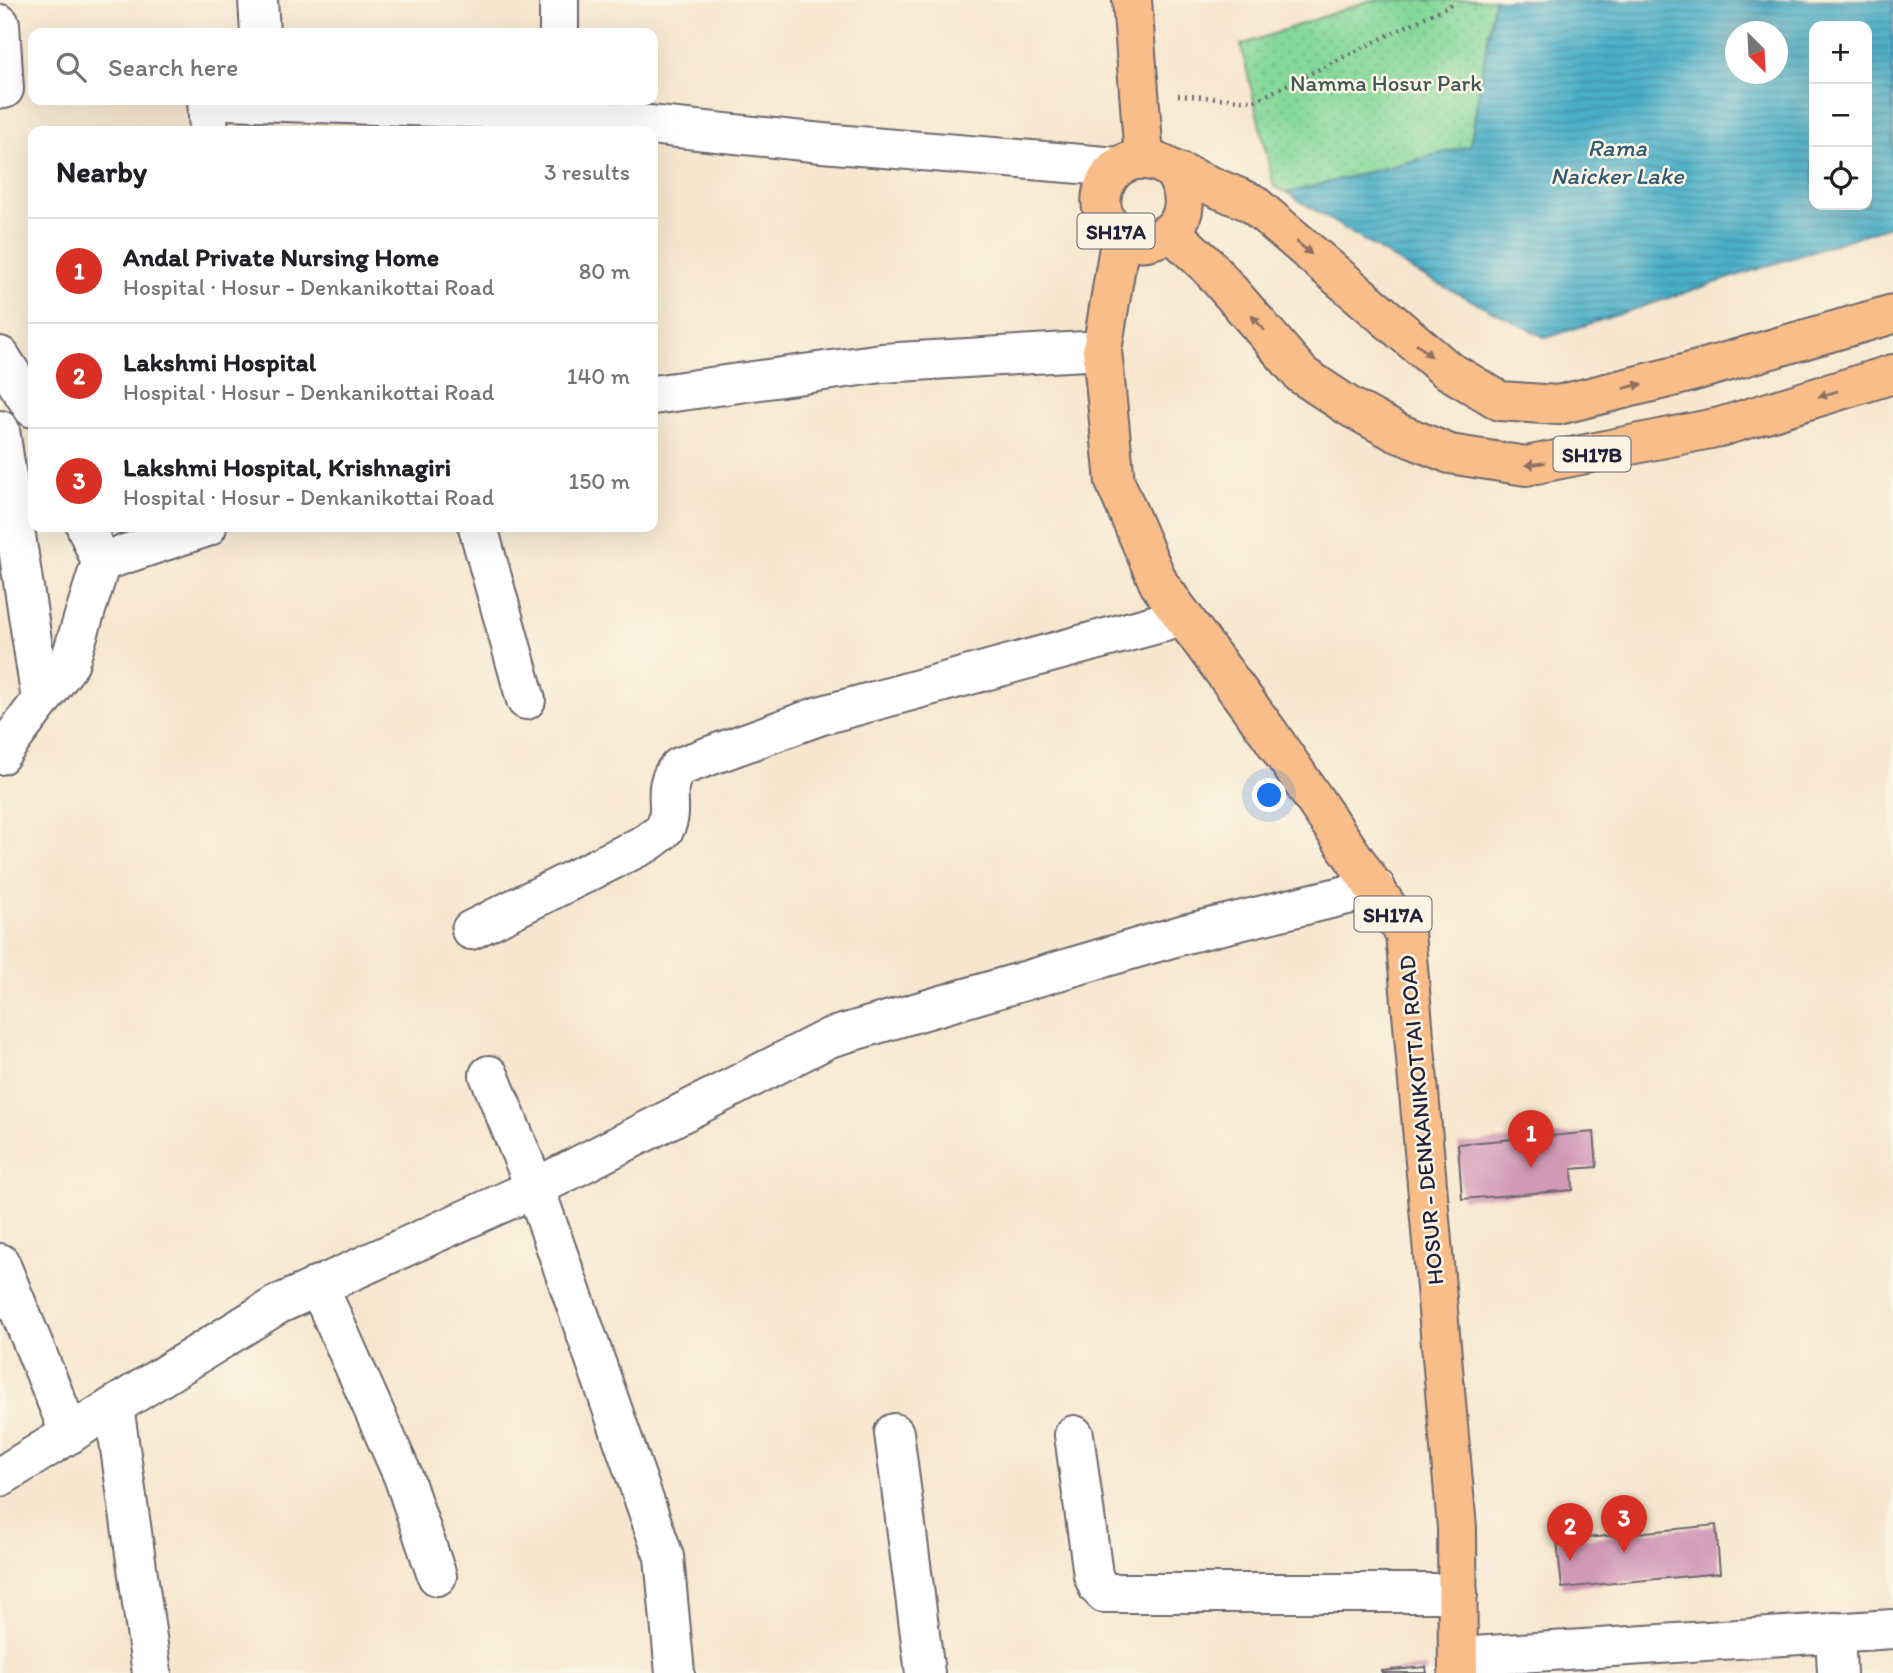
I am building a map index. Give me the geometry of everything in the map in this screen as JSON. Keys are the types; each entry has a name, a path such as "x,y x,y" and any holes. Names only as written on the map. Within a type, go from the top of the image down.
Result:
{"main road":[{"name":"SH17A","path":"1132,0 1144,165"},
{"name":"SH17A","path":"1144,165 1180,180 1184,193 1180,220 1170,232 1146,242 1132,241 1121,235 1104,215 1101,202 1109,176 1144,165"},
{"name":"SH17B","path":"1144,165 1252,203 1446,369 1500,401 1558,405 1684,374 1893,314"},
{"name":"SH17B","path":"1170,232 1209,266 1302,375 1350,407 1396,432 1450,454 1526,466 1720,427 1893,374"},
{"name":"HOSUR - DENKANIKOTTAI ROAD","path":"1121,235 1102,350 1115,482 1159,584 1269,733 1405,933 1457,1528 1458,1665"}],"street":[{"path":"258,0 260,28"},
{"path":"559,0 559,28"},
{"path":"0,24 4,89"},
{"path":"207,105 209,126"},
{"path":"393,105 496,109 556,108 822,143 1144,165"},
{"path":"658,394 882,363 1102,350"},
{"path":"0,356 28,400"},
{"path":"0,430 41,700"},
{"path":"0,755 69,664 101,562 88,532"},
{"path":"101,562 192,532"},
{"path":"479,532 526,700"},
{"path":"471,930 647,843 664,829 669,777 678,767 819,716 1183,617"},
{"path":"0,1477 278,1305 535,1188 829,1038 1185,934 1376,888"},
{"path":"489,1075 535,1188 664,1558 675,1673"},
{"path":"0,1263 70,1434"},
{"path":"318,1285 403,1476 437,1576"},
{"path":"114,1406 152,1673"},
{"path":"894,1433 925,1673"},
{"path":"1074,1435 1093,1575 1098,1587 1104,1592 1458,1593"},
{"path":"1458,1665 1893,1629"},
{"path":"1835,1632 1837,1673"}],"path":[{"path":"1139,93 1254,101 1450,5 1453,0"}],"green space":[{"name":"Namma Hosur Park","path":"1371,0 1494,0 1470,146 1287,193 1274,187 1241,45"}],"water":[{"name":"Rama Naicker Lake","path":"1494,0 1893,0 1893,225 1546,338 1411,270 1287,193 1470,146"}],"building":[{"path":"1594,1132 1597,1167 1572,1169 1573,1190 1462,1199 1458,1144"},
{"path":"1716,1525 1720,1573 1562,1588 1557,1541"},
{"path":"1426,1667 1427,1673 1382,1673 1382,1671"}],"place":[{"name":"Andal Private Nursing Home","path":"1531,1168"},
{"name":"Lakshmi Hospital, Krishnagiri","path":"1624,1553"},
{"name":"Lakshmi Hospital","path":"1570,1561"}]}
